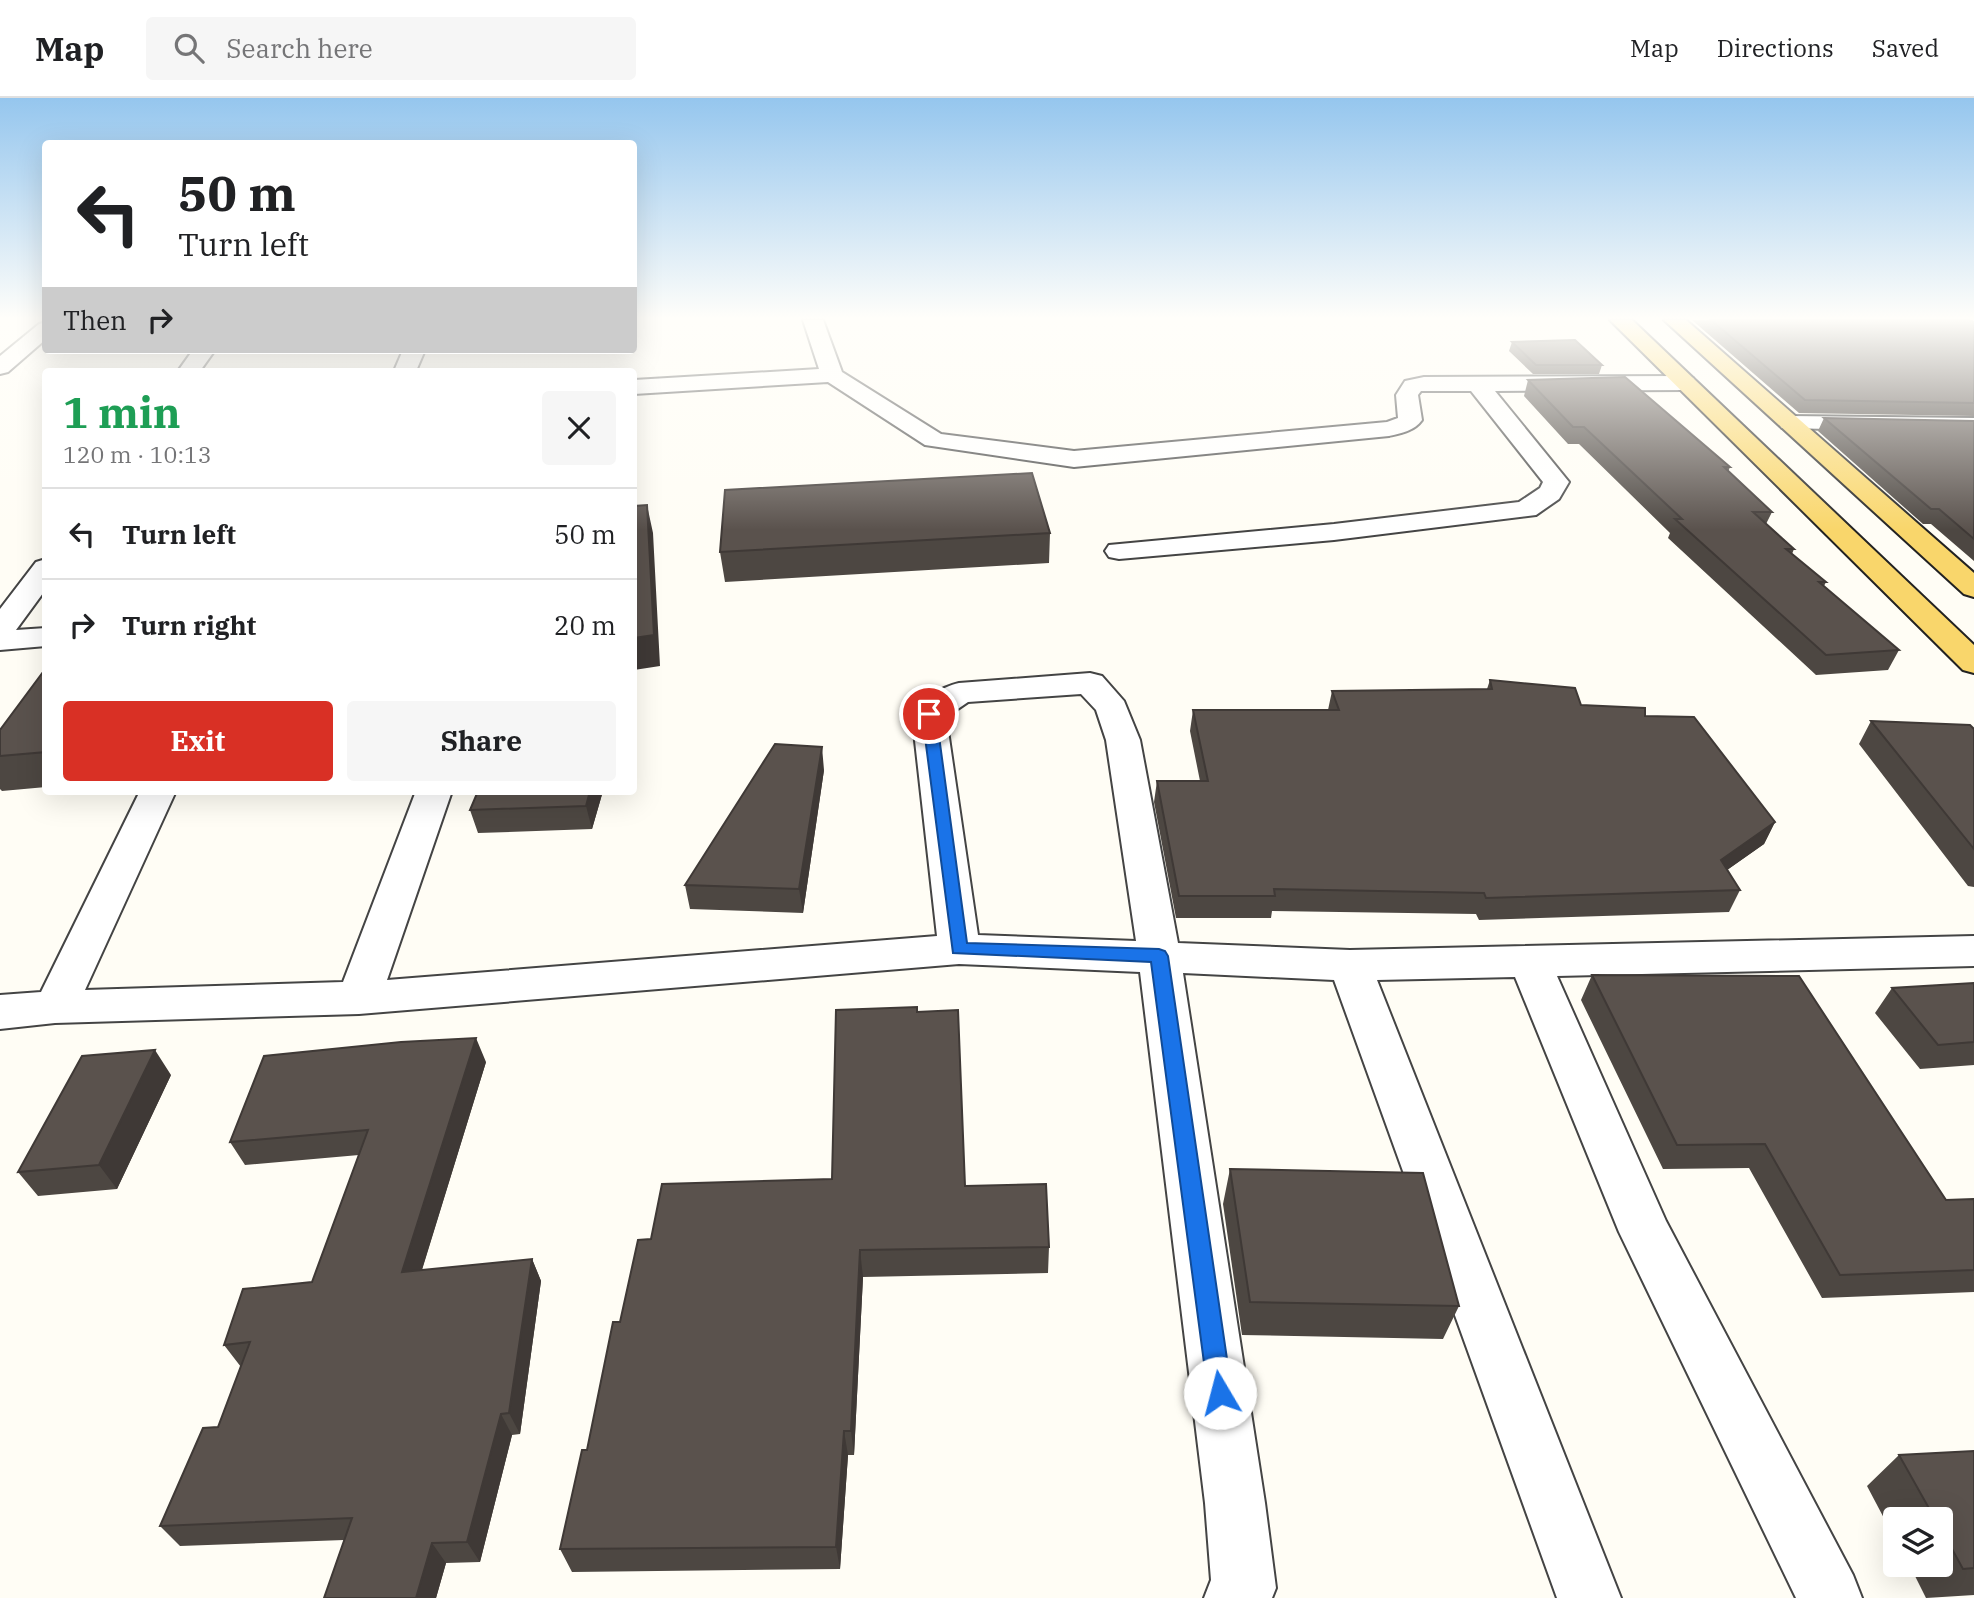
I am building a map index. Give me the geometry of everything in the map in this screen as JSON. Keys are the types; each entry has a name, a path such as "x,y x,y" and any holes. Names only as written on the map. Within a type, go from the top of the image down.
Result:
{"main road":[{"path":"1692,390 1974,663"},
{"path":"1753,390 1974,588"}],"street":[{"path":"856,390 934,440 1074,459 1389,429 1410,420 1406,395 1410,390"},
{"path":"1119,551 1334,532 1526,509 1550,493 1556,482 1482,390"},
{"path":"1790,423 1973,426"},
{"path":"0,630 42,573"},
{"path":"0,641 42,637"},
{"path":"959,949 929,714 959,693 1090,683 1112,708 1123,740 1159,956 1235,1503 1244,1588 1236,1598"},
{"path":"55,1006 156,795"},
{"path":"359,998 433,795"},
{"path":"0,1012 55,1006 359,998 959,949 1350,965 1974,951"},
{"path":"1529,960 1645,1232 1830,1598"},
{"path":"1350,965 1589,1598"}],"building":[{"path":"1538,390 1640,390 1730,467 1724,467 1772,512 1753,512 1794,549 1786,549 1826,582 1819,582 1899,650 1826,655 1675,519 1682,519 1584,427 1573,427"},
{"path":"1793,390 1974,390 1974,403 1805,400"},
{"path":"1824,418 1974,421 1974,539 1939,509 1931,509"},
{"path":"1032,473 1050,533 720,552 725,490"},
{"path":"647,505 654,635 637,638 637,506"},
{"path":"42,673 42,752 0,756 0,730"},
{"path":"1490,680 1575,688 1581,705 1645,708 1645,716 1694,717 1775,822 1721,860 1740,890 1486,898 1484,893 1274,889 1275,896 1179,896 1157,781 1208,781 1193,710 1339,710 1332,691 1492,689"},
{"path":"1871,721 1970,725 1974,729 1974,849"},
{"path":"775,744 822,747 799,889 685,885"},
{"path":"476,795 589,795 586,806 470,810"},
{"path":"1592,975 1799,976 1946,1200 1974,1199 1974,1270 1840,1275 1765,1144 1677,1145"},
{"path":"1974,983 1974,1042 1938,1045 1892,988"},
{"path":"917,1007 917,1012 958,1010 965,1186 1046,1184 1049,1247 860,1250 851,1431 844,1431 836,1547 560,1549 582,1450 587,1450 613,1322 620,1322 638,1240 651,1239 662,1184 832,1179 836,1010"},
{"path":"476,1038 402,1272 532,1259 509,1413 501,1414 467,1542 432,1543 416,1598 324,1598 352,1518 160,1526 203,1428 218,1427 250,1342 224,1345 243,1289 312,1282 368,1130 230,1142 264,1056 401,1042"},
{"path":"155,1050 99,1165 18,1172 82,1056"},
{"path":"1230,1169 1423,1173 1459,1306 1250,1302"},
{"path":"1974,1451 1974,1568 1963,1569 1953,1551 1953,1507 1928,1507 1899,1455"}],"route":[{"path":"929,714 959,949 1159,956 1220,1393"}]}
